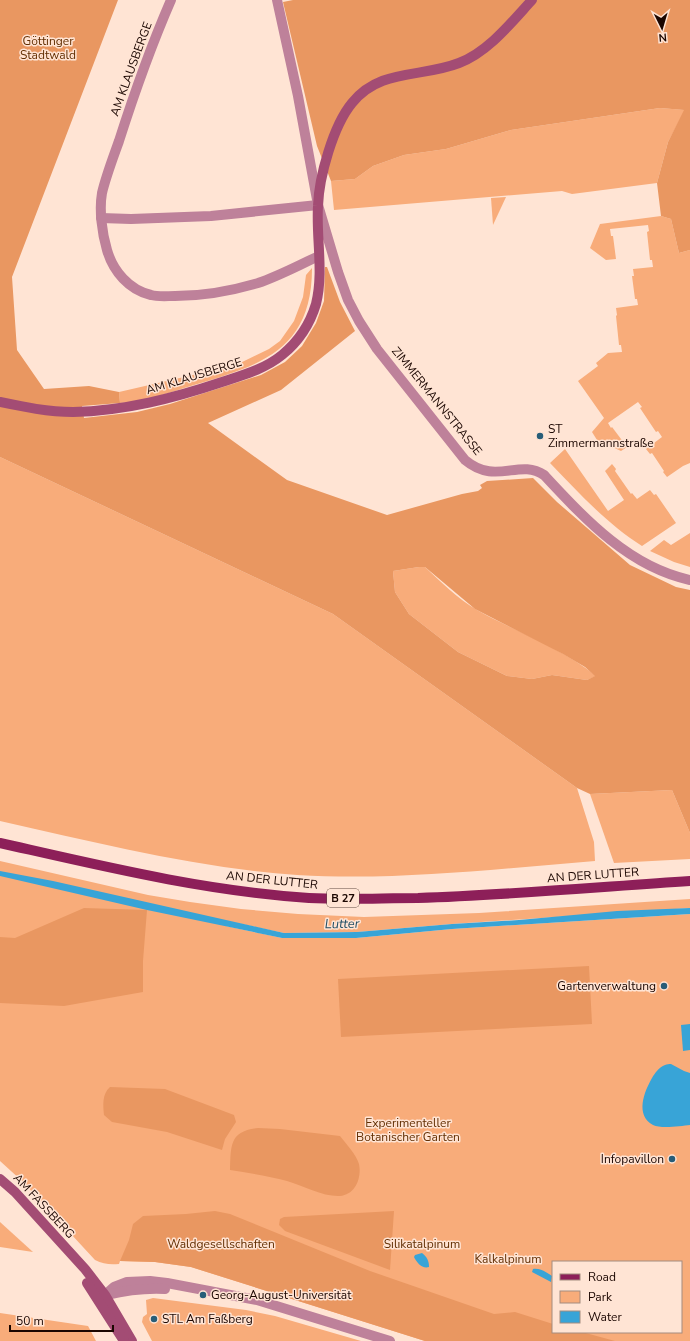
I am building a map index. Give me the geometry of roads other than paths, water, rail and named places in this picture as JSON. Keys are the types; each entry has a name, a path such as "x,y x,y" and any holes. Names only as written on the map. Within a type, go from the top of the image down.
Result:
{"main road":[{"name":"AN DER LUTTER","path":"0,843 124,871 192,884 256,893 312,898 359,899 448,897 690,881"}],"street":[{"name":"AM KLAUSBERGE","path":"171,0 160,25 127,115 102,194 101,218 104,239 109,259 117,273 128,283 142,292 152,296 195,296 229,291 260,282 319,256"},
{"name":"AM KLAUSBERGE","path":"0,402 32,409 73,412 135,406 194,392 266,366 281,356 292,346 307,325 316,299 319,256 318,206 298,96 277,0"},
{"path":"101,218 131,220 211,216 318,206 323,174 336,129 346,111 359,96 371,87 390,78 443,68 468,59 480,52 532,0"},
{"name":"ZIMMERMANNSTRASSE","path":"318,206 338,272 348,300 359,321 377,349 465,460 474,467 492,472 525,469 538,471 544,475 584,516 624,550 666,573 690,580"},
{"name":"AM FASSBERG","path":"0,1179 15,1192 68,1252 102,1297 132,1341"},
{"path":"102,1297 122,1291 140,1289 190,1288 256,1300 390,1341"},
{"name":"AM FASSBERG","path":"102,1297 124,1341"}],"water":[{"path":"0,871 53,881 284,933 357,932 617,911 690,908 690,914 452,929 356,938 282,938 147,910 0,876"},
{"path":"690,1024 690,1050 683,1051 681,1025"},
{"path":"671,1064 690,1073 690,1125 661,1127 653,1125 647,1121 644,1115 644,1096 654,1074 663,1066"},
{"path":"422,1253 429,1263 429,1267 420,1265 414,1257 415,1255"},
{"path":"533,1269 541,1270 552,1276 551,1282 532,1272"}],"place":[{"name":"ST Zimmermannstraße","path":"540,436"},
{"name":"Gartenverwaltung","path":"664,986"},
{"name":"Infopavillon","path":"672,1159"},
{"name":"Georg-August-Universität","path":"203,1295"},
{"name":"STL Am Faßberg","path":"154,1319"}],"park label":[{"name":"Göttinger Stadtwald","path":"48,48"},
{"name":"Experimenteller Botanischer Garten","path":"408,1130"},
{"name":"Waldgesellschaften","path":"221,1244"},
{"name":"Silikatalpinum","path":"422,1244"},
{"name":"Kalkalpinum","path":"508,1259"}],"water label":[{"name":"Lutter","path":"342,924"}]}
